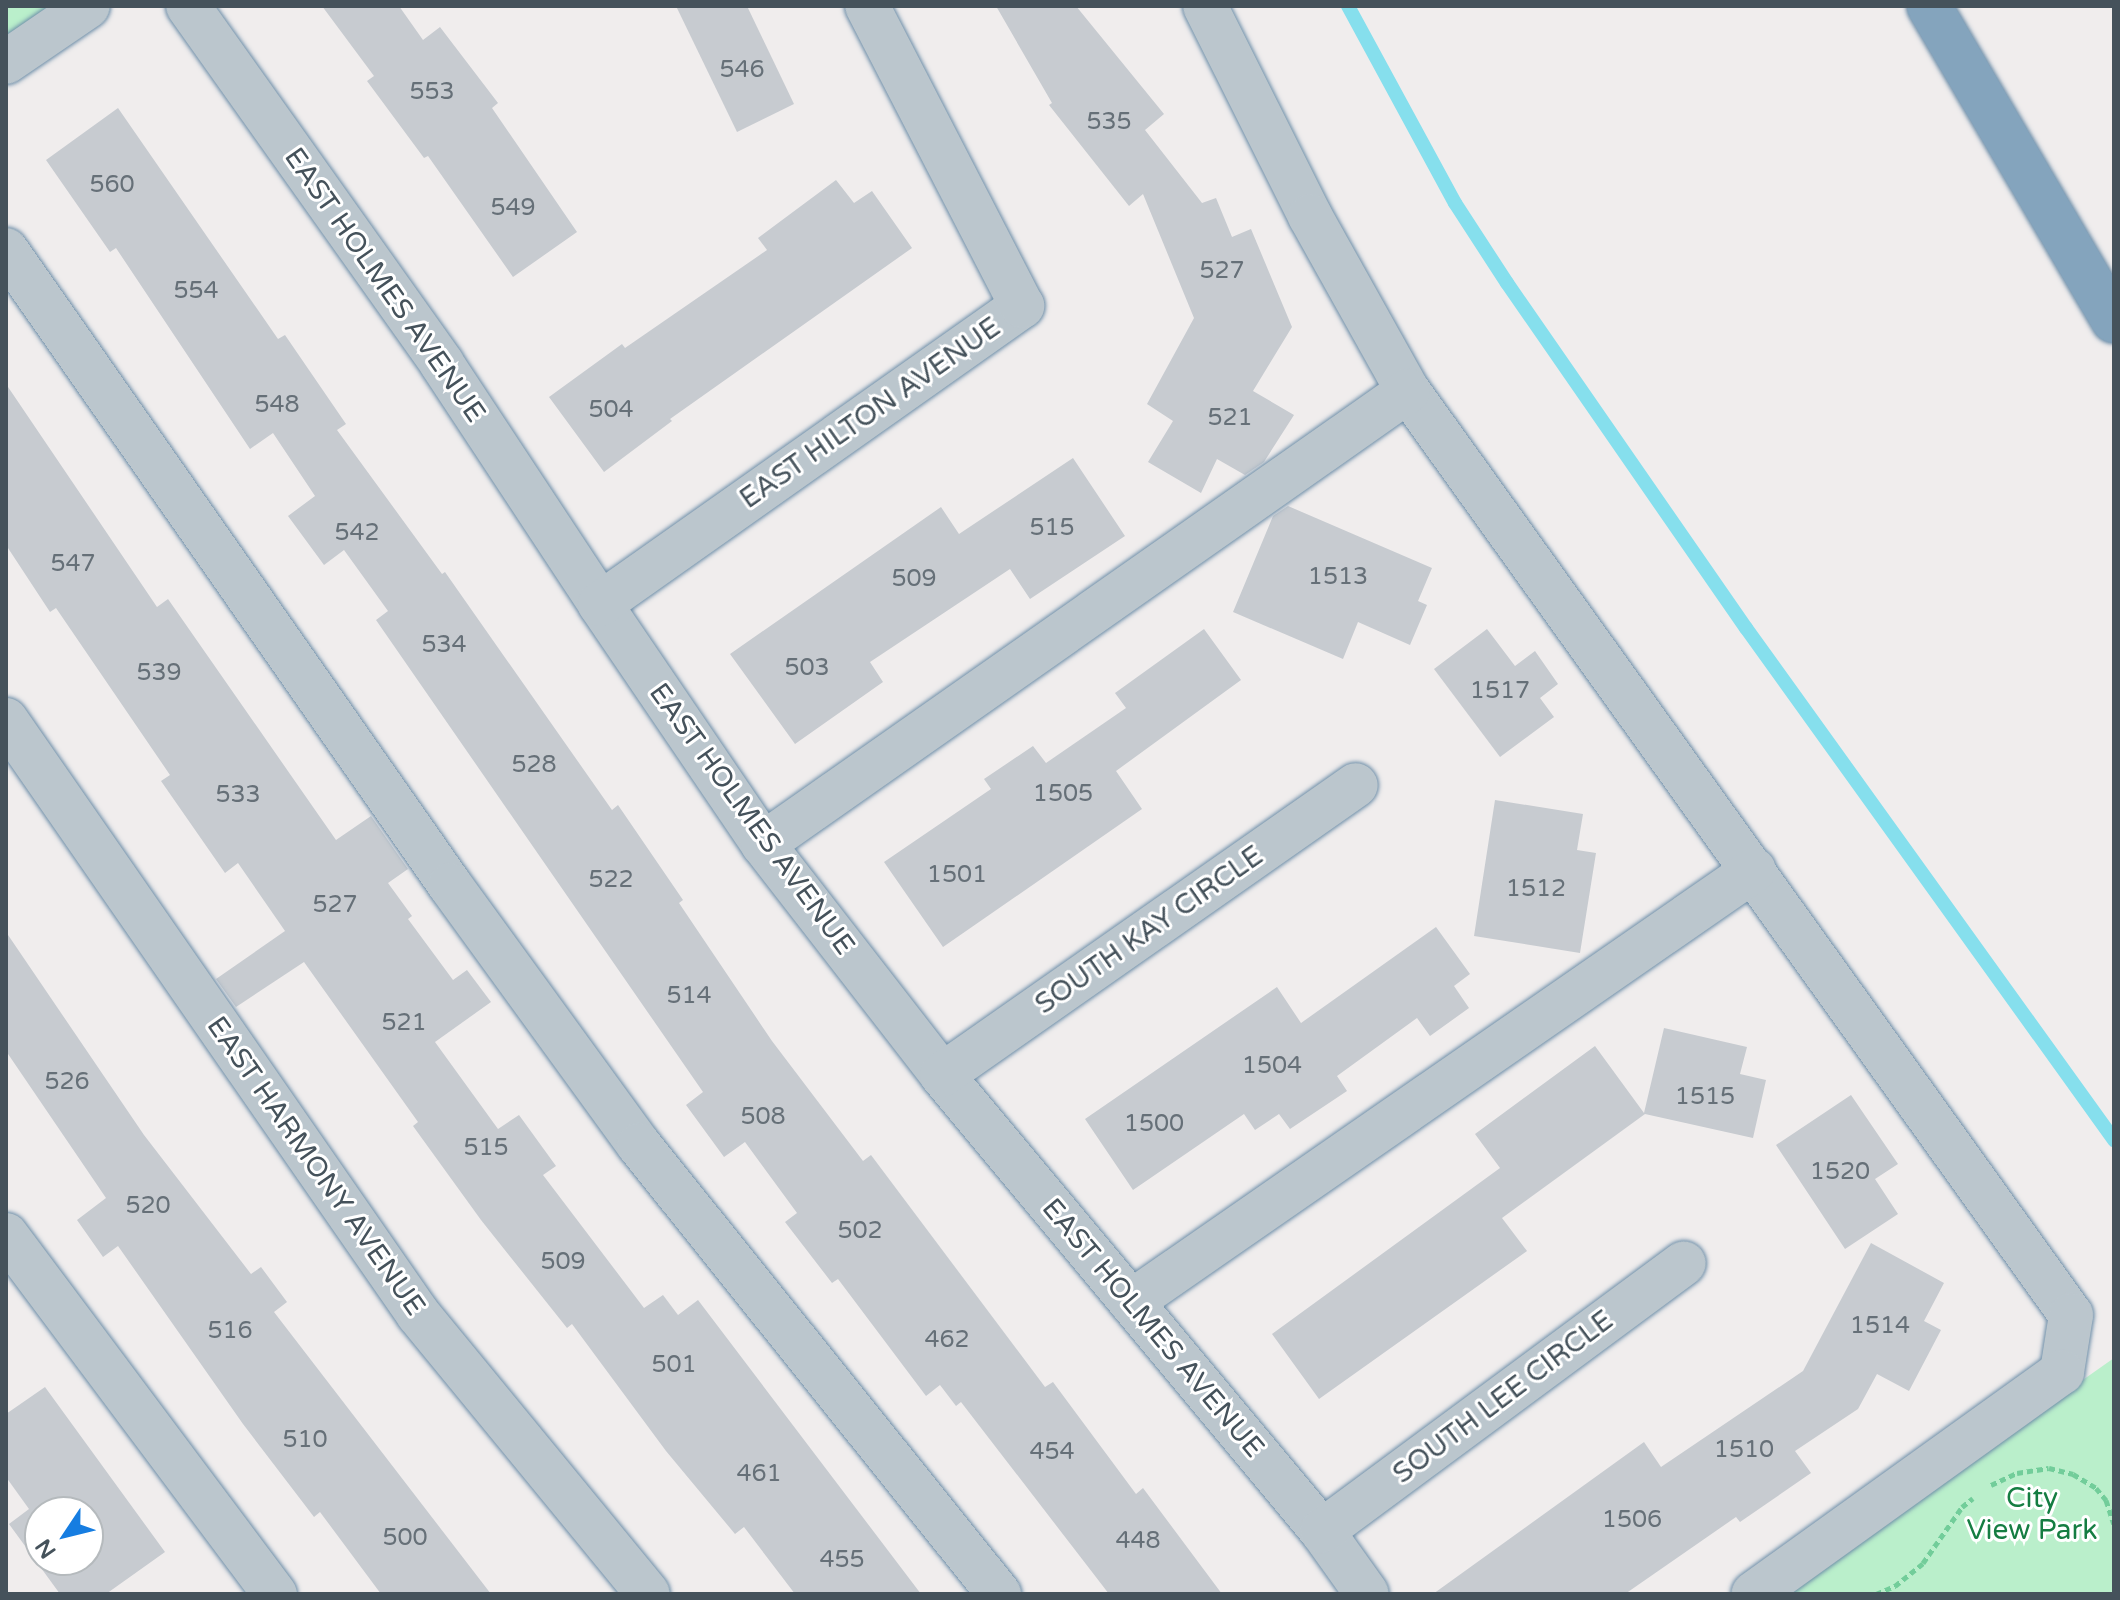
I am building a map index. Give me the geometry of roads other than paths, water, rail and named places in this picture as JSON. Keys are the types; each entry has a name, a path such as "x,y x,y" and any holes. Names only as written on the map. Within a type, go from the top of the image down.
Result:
{"highway":[{"path":"1929,6 2114,321"}],"street":[{"path":"6,62 88,6"},
{"name":"EAST HOLMES AVENUE","path":"188,6 442,364 763,844 942,1075 1322,1531 1367,1594"},
{"name":"EAST HILTON AVENUE","path":"600,604 1022,306 867,6"},
{"path":"1205,6 1310,216 1408,391 2071,1315 2062,1372 1753,1594"},
{"path":"6,250 441,872 630,1132 833,1391 999,1594"},
{"path":"763,844 1408,391"},
{"name":"EAST HARMONY AVENUE","path":"6,720 418,1314 648,1594"},
{"name":"SOUTH KAY CIRCLE","path":"942,1075 1356,785"},
{"path":"1131,1302 1754,870"},
{"path":"6,1235 275,1594"},
{"name":"SOUTH LEE CIRCLE","path":"1322,1531 1684,1263"}],"waterway":[{"path":"1348,6 1455,203 1507,283 1746,628 2114,1140"}],"park label":[{"name":"City View Park","path":"2032,1514"}]}
